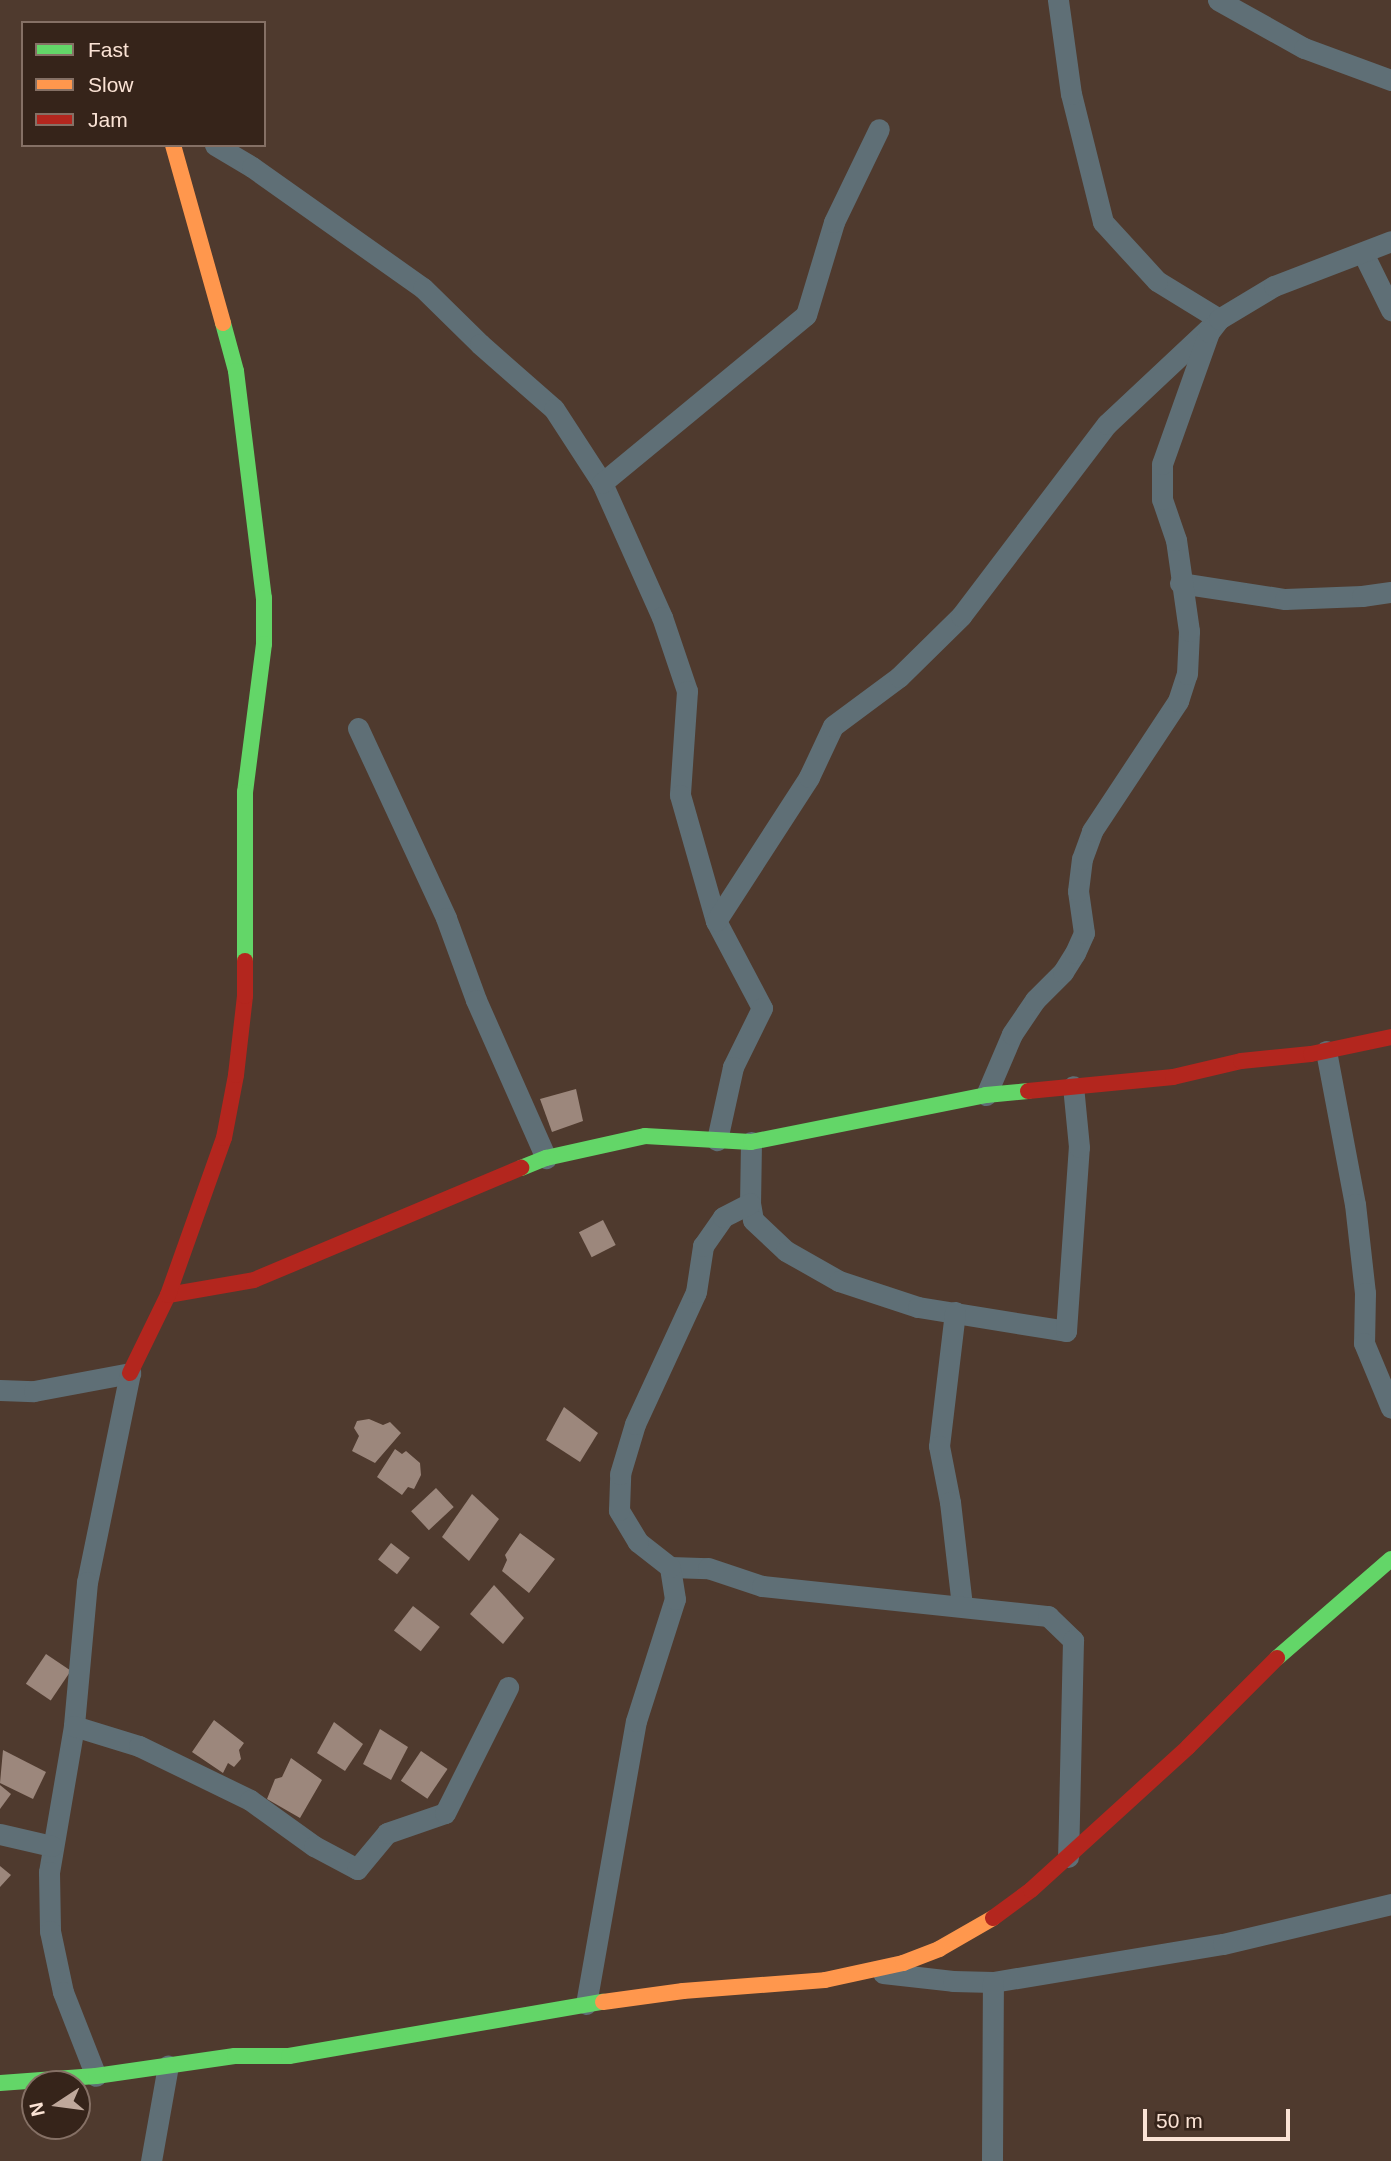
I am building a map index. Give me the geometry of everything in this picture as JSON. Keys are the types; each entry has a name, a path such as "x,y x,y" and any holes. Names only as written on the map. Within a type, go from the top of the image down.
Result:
{"street":[{"path":"1058,0 1072,94 1103,222 1157,281 1219,319"},
{"path":"1218,0 1304,48 1391,80"},
{"path":"602,483 806,315 834,222 878,129"},
{"path":"96,2076 63,1992 50,1931 48,1872 74,1726 87,1582 130,1373 168,1295 223,1138 236,1075 245,996 244,792 264,644 264,598 247,478 236,371 189,193 174,147"},
{"path":"218,147 252,167 423,288 480,344 554,409 602,483 662,617 687,691 680,795 716,921 762,1008 733,1067 717,1140"},
{"path":"716,921 809,777 833,726 899,677 961,616 1107,424 1219,319 1273,286 1391,241"},
{"path":"1363,253 1391,310"},
{"path":"986,1095 1012,1034 1035,1000 1063,972 1084,933 1078,891 1082,859 1092,831 1178,701 1187,674 1189,631 1180,583 1177,540 1162,499 1162,464 1209,332 1219,319"},
{"path":"1180,583 1285,599 1391,592"},
{"path":"358,727 446,918 476,1000 546,1158"},
{"path":"168,1295 254,1280 384,1223 546,1158 645,1136 751,1142 986,1095 1173,1077 1241,1061 1326,1051 1391,1037"},
{"path":"1326,1051 1355,1204 1365,1293 1364,1343 1391,1408"},
{"path":"751,1142 750,1203 753,1220 786,1251 839,1281 918,1307 1066,1331 1079,1147 1073,1086"},
{"path":"750,1203 723,1217 704,1246 696,1292 635,1424 620,1474 619,1510 638,1542 670,1567 708,1568 762,1586 1048,1616 1073,1640 1068,1857"},
{"path":"955,1312 939,1446 950,1502 962,1605"},
{"path":"0,1390 34,1391 130,1373"},
{"path":"0,2083 96,2076 235,2056 289,2056 586,2004 683,1991 825,1980 871,1971 939,1949 975,1930 1021,1898 1188,1747 1278,1657 1391,1559"},
{"path":"586,2004 636,1721 675,1599 670,1567"},
{"path":"74,1726 139,1746 250,1800 314,1846 357,1869 387,1833 445,1813 508,1687"},
{"path":"0,1833 52,1846"},
{"path":"871,1971 953,1981 992,1982 1223,1944 1391,1904"},
{"path":"992,1982 992,2161"},
{"path":"150,2161 167,2066"}],"building":[{"path":"576,1089 583,1121 552,1132 540,1099"},
{"path":"603,1220 616,1245 592,1257 579,1232"},
{"path":"564,1407 598,1433 580,1462 546,1440"},
{"path":"369,1419 383,1425 390,1422 401,1433 375,1463 352,1451 359,1436 354,1428 357,1421"},
{"path":"395,1449 402,1454 406,1451 420,1463 421,1475 414,1489 408,1487 402,1495 377,1477"},
{"path":"436,1488 454,1507 429,1530 411,1511"},
{"path":"472,1494 499,1519 469,1561 442,1537"},
{"path":"520,1533 555,1559 529,1593 502,1571 507,1560 505,1555"},
{"path":"391,1543 410,1558 397,1574 378,1560"},
{"path":"494,1585 524,1618 503,1644 470,1614"},
{"path":"413,1606 440,1627 421,1651 394,1630"},
{"path":"46,1654 71,1671 51,1701 26,1684"},
{"path":"214,1720 244,1743 239,1750 241,1759 234,1767 228,1763 223,1773 192,1752"},
{"path":"334,1722 363,1744 345,1771 317,1753"},
{"path":"380,1729 408,1747 391,1780 363,1764"},
{"path":"3,1750 46,1772 33,1799 0,1783"},
{"path":"421,1751 448,1769 427,1799 401,1781"},
{"path":"291,1758 322,1780 300,1818 267,1799 275,1779 282,1777"},
{"path":"0,1785 11,1794 0,1809"},
{"path":"0,1866 11,1875 0,1887"}],"traffic: fast":[{"path":"223,323 236,371 264,598 264,644 245,792 245,961"},
{"path":"521,1168 546,1158 645,1136 751,1142 986,1095 1028,1091"},
{"path":"1277,1658 1391,1559"},
{"path":"0,2083 96,2076 235,2056 289,2056 603,2002"}],"traffic: slow":[{"path":"174,147 223,323"},
{"path":"603,2002 683,1991 825,1980 903,1963 939,1949 993,1918"}],"traffic: jam":[{"path":"130,1373 168,1295 224,1138 236,1075 245,996 245,961"},
{"path":"1028,1091 1173,1077 1241,1061 1311,1054 1391,1037"},
{"path":"168,1295 254,1280 521,1168"},
{"path":"993,1918 1031,1890 1188,1747 1277,1658"}]}
